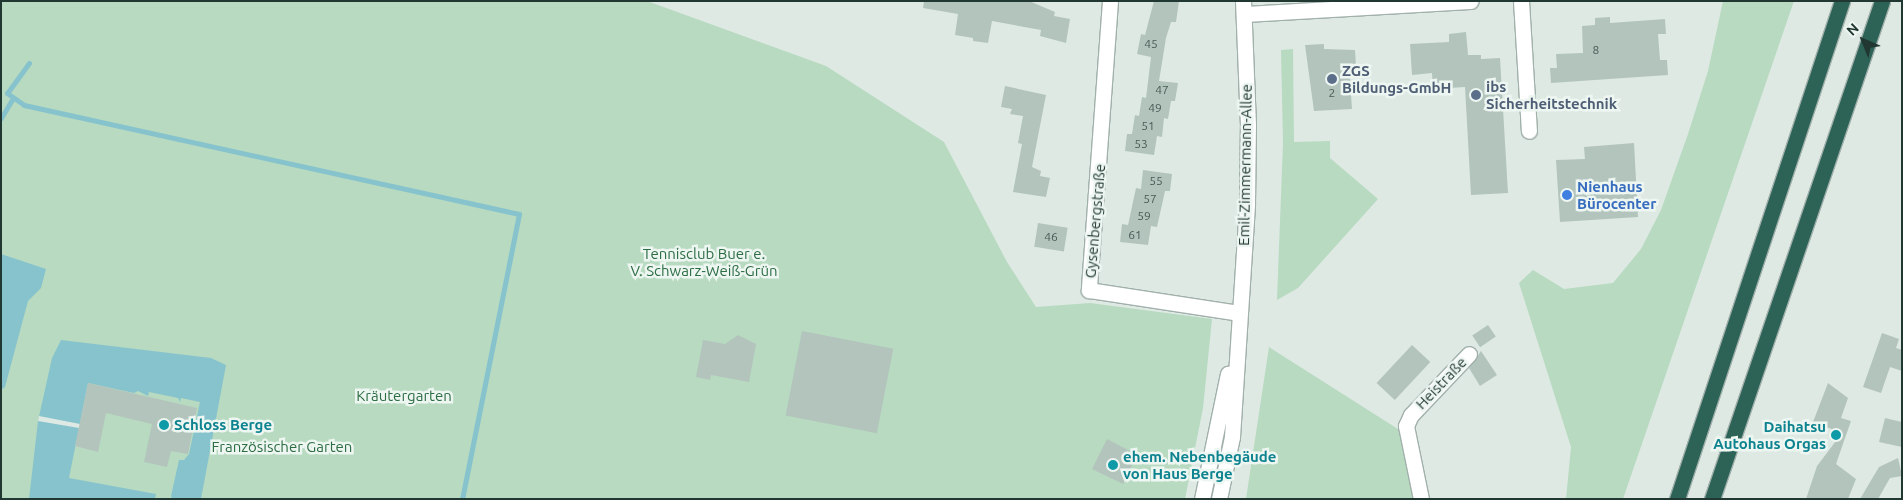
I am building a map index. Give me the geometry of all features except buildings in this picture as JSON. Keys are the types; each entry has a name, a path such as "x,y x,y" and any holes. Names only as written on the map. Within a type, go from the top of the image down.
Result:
{"highway":[{"path":"1677,499 1842,1"},
{"path":"1712,499 1882,1"}],"street":[{"name":"Gysenbergstraße","path":"1110,1 1089,290 1239,313"},
{"path":"1244,8 1471,1"},
{"path":"1521,1 1529,131"},
{"name":"Emil-Zimmermann-Allee","path":"1219,499 1232,437 1247,203 1244,8"},
{"name":"Emil-Zimmermann-Allee","path":"1202,499 1238,329"},
{"name":"Heistraße","path":"1421,499 1406,426 1411,415 1469,354"}],"green space":[{"path":"1,1 647,1 826,66 944,142 1007,262 1036,307 1090,303 1212,319 1203,408 1185,499 1,499"},
{"path":"1723,1 1794,1 1623,499 1566,499 1571,447 1519,283 1533,270 1564,289 1613,283 1641,249 1661,210 1688,134 1708,71"},
{"path":"1293,49 1294,142 1330,141 1330,158 1378,199 1298,288 1277,300 1283,143 1281,50"},
{"path":"1269,347 1401,431 1414,499 1246,499"}],"water":[{"path":"1,254 46,269 41,288 28,301 5,387 1,390"},
{"path":"61,340 211,358 226,365 201,499 172,499 171,496 179,460 184,460 189,454 200,402 181,398 180,402 178,398 149,392 148,396 138,391 134,393 88,383 69,478 156,494 155,499 29,499 38,421 52,358"}],"pier":[{"path":"39,416 80,424 79,428 38,421"}],"waterway":[{"path":"29,63 7,93 24,105 519,214 462,499"},
{"path":"1,118 13,98"}],"place":[{"name":"ZGS Bildungs-GmbH","path":"1332,79"},
{"name":"ibs Sicherheitstechnik","path":"1476,95"},
{"name":"Nienhaus Bürocenter","path":"1567,195"},
{"name":"Schloss Berge","path":"164,425"},
{"name":"Daihatsu Autohaus Orgas","path":"1836,435"},
{"name":"ehem. Nebenbegäude von Haus Berge","path":"1113,465"}],"park label":[{"name":"Tennisclub Buer e. V. Schwarz-Weiß-Grün","path":"704,262"},
{"name":"Kräutergarten","path":"404,396"},
{"name":"Französischer Garten","path":"282,447"}]}
